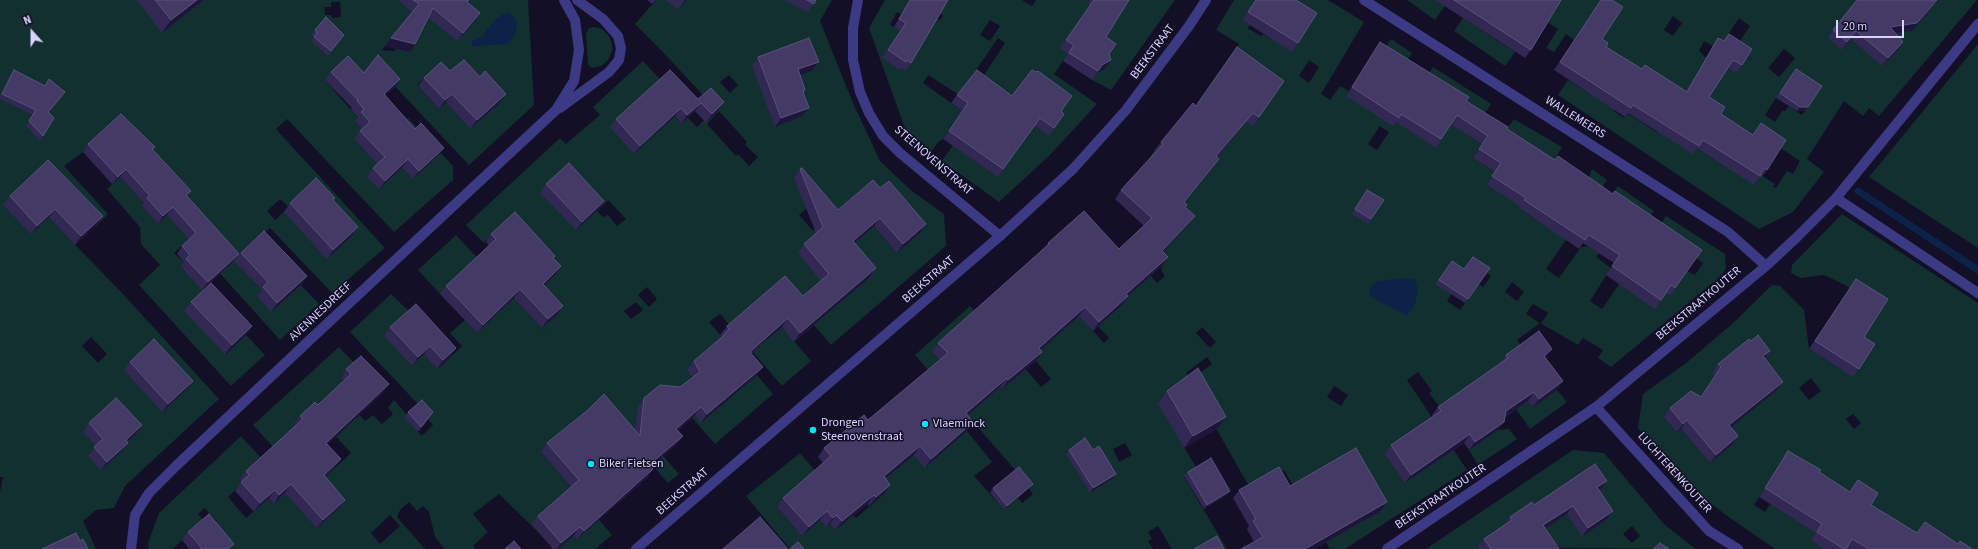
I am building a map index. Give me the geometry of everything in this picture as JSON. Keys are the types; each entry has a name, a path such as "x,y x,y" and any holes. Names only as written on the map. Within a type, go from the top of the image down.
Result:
{"street":[{"name":"AVENNESDREEF","path":"556,110 574,81 579,50 575,20 564,0"},
{"name":"AVENNESDREEF","path":"131,549 135,515 154,488 556,110 609,72 619,60 621,48 618,36 603,19 577,0"},
{"name":"STEENOVENSTRAAT","path":"858,0 853,28 854,60 860,92 869,114 883,136 900,153 1000,236"},
{"name":"BEEKSTRAAT","path":"636,549 1000,236 1073,169 1126,110 1189,26 1206,0"},
{"name":"WALLEMEERS","path":"1364,0 1728,232 1766,266"},
{"name":"BEEKSTRAATKOUTER","path":"1387,549 1596,407 1766,266 1798,237 1836,198 1978,24"},
{"path":"1836,198 1978,293"},
{"name":"LUCHTERENKOUTER","path":"1596,407 1709,531 1738,549"}],"green space":[{"path":"0,0 436,0 463,34 474,21 462,10 470,0 528,0 534,105 469,165 372,62 376,82 325,80 358,118 364,130 354,139 379,166 402,168 413,179 392,132 408,118 453,166 453,180 394,232 287,119 276,129 385,248 332,293 270,228 235,261 262,290 271,312 301,285 319,304 280,340 189,239 174,253 185,263 181,267 205,292 226,354 246,335 265,355 231,386 139,285 160,265 141,244 140,227 107,189 120,177 144,203 158,223 116,122 83,152 64,166 108,214 97,225 69,196 54,213 60,229 123,294 219,399 125,486 114,508 96,510 83,521 96,549 0,549 0,492 3,477 0,477","holes":["331,2 340,2 341,17 332,18 331,15 325,15 324,7 331,7","400,27 396,49 394,51 382,50","426,76 444,80 470,129 446,102 439,109 417,85","280,199 289,207 275,220 267,211","91,337 107,354 98,363 82,346"]},
{"path":"656,0 832,0 820,21 853,103 880,161 912,191 944,214 946,246 831,345 779,285 762,344 782,327 811,361 782,386 720,314 709,322 723,338 690,376 718,408 757,375 773,394 715,444 673,396 638,427 679,474 668,483 598,403 541,452 612,535 595,549 558,549 574,535 591,528 536,530 499,494 473,514 488,532 473,546 475,549 445,549 435,537 429,512 423,506 417,511 409,502 400,510 397,517 425,549 225,549 203,523 172,549 149,549 148,543 159,513 241,436 262,459 243,483 228,497 246,518 269,498 273,503 289,489 320,498 253,425 339,347 355,364 341,377 345,383 337,390 365,421 373,415 382,424 393,414 388,408 394,400 407,415 405,417 422,436 433,425 428,419 430,417 350,332 391,294 410,312 411,366 424,354 438,369 462,346 450,333 465,320 477,333 466,270 440,294 418,270 456,235 542,328 557,314 509,221 484,243 466,225 560,138 566,144 600,115 593,107 643,61 661,80 663,127 675,116 682,123 688,118 697,127 704,120 706,122 718,111 635,24","holes":["729,75 738,85 730,93 720,82","719,111 747,142 745,145 758,157 749,166 738,154 736,156 707,124","883,190 897,253 874,226","608,200 626,219 617,226 608,215 603,217 597,211","811,205 830,216 813,231 799,215","870,277 832,309 815,290","647,287 657,299 649,307 638,295","636,302 643,310 631,319 624,311","313,412 351,453 324,478 294,425","205,508 217,522 210,528 198,514","390,515 400,526 380,544 371,533"]},
{"path":"885,0 909,0 901,14 897,12 890,25 922,43 934,17 940,20 943,16 928,0 1022,0 1032,6 1036,0 1090,0 1088,4 1115,21 1128,0 1175,0 1111,90 1092,80 1096,74 1068,54 1054,74 1097,104 1050,155 999,202 942,161 953,145 962,113 943,139 939,141 931,152 907,134 869,28","holes":["990,20 1000,26 990,41 980,35","998,38 1005,43 980,81 972,76","928,75 967,100 961,110 923,83"]},
{"path":"1234,0 1266,0 1243,20 1250,25 1247,30 1249,29 1261,36 1263,34 1292,51 1277,0 1328,0 1364,22 1321,94 1330,100 1340,86 1349,91 1346,96 1411,102 1433,67 1491,104 1470,136 1482,144 1473,158 1495,172 1487,185 1500,193 1504,133 1514,119 1562,147 1552,164 1519,208 1538,221 1586,187 1592,169 1607,180 1546,269 1559,278 1581,247 1588,246 1599,253 1596,257 1611,268 1590,301 1602,309 1666,216 1725,254 1726,268 1722,275 1611,367 1598,358 1603,350 1583,338 1578,345 1541,324 1548,313 1533,304 1526,314 1540,323 1517,340 1522,347 1533,407 1557,390 1567,402 1530,429 1516,409 1508,415 1483,380 1441,409 1429,393 1432,391 1418,372 1407,380 1467,470 1345,549 1330,549 1284,470 1250,488 1189,381 1159,404 1197,469 1184,477 1227,549 1172,549 1158,526 1148,532 1152,539 1148,541 1153,549 790,549 746,496 800,453 856,518 884,494 883,451 967,431 992,462 974,476 1004,510 1018,498 1022,503 1033,494 1016,471 915,355 970,306 1041,387 1051,379 1032,356 1077,313 1104,343 1109,338 1098,326 1122,305 1097,277 1139,286 1150,275 1157,283 1165,276 1161,270 1163,267 1149,253 1148,161 1154,151 1210,165 1235,134 1197,103 1239,44 1216,30","holes":["1309,60 1319,67 1309,83 1299,76","1380,126 1389,132 1377,150 1368,144","1670,240 1703,263 1695,275 1687,271 1669,296 1666,294","1470,262 1491,276 1483,287 1462,273","1460,280 1475,289 1460,310 1447,301","1512,282 1524,292 1517,301 1505,292","1202,327 1216,342 1210,348 1196,333","1207,357 1212,364 1191,379 1186,373","1012,380 1002,389 1000,387 965,389","1334,386 1348,395 1341,406 1327,397","1125,443 1132,455 1119,462 1113,449","777,507 846,522 835,530 830,524 820,520 797,530"]},
{"path":"1407,0 1442,0 1445,6 1435,20"},
{"path":"1561,0 1977,0 1879,116 1869,108 1863,116 1844,101 1807,159 1824,172 1793,212 1759,229 1558,95 1568,80 1592,95 1600,55 1599,4 1574,40 1566,34 1554,52 1546,48 1558,29 1547,22","holes":["1673,16 1682,23 1673,36 1664,30","1739,18 1750,26 1740,41 1729,33","1704,41 1713,46 1735,48 1755,62 1747,57 1727,68 1698,71 1706,58 1699,51","1784,49 1795,58 1779,77 1768,68","1639,73 1679,99 1657,132 1627,113 1624,118 1614,111","1818,90 1802,115 1789,106 1785,111 1783,110 1775,122 1765,115 1776,98 1786,104","1731,133 1714,159 1697,148","1762,136 1800,161 1793,174 1787,171 1776,188 1773,186 1775,184 1759,174"]},
{"path":"1463,18 1515,52 1505,66 1454,31"},
{"path":"594,27 602,29 609,36 612,44 612,51 608,60 601,66 592,68 588,65 586,34 589,28"},
{"path":"1391,39 1412,53 1402,68 1380,54"},
{"path":"1978,44 1978,248 1869,177"},
{"path":"1618,186 1654,211 1645,224 1609,199"},
{"path":"1842,214 1978,303 1978,549 1925,549 1919,531 1911,542 1879,549 1775,549 1705,499 1638,428 1643,394 1686,363 1731,325 1772,285 1780,286 1804,310 1809,349 1842,370 1881,308 1845,285 1824,275 1801,278 1791,273 1792,265","holes":["1811,378 1821,391 1809,400 1799,388","1691,395 1710,463 1681,429 1677,432","1853,414 1861,423 1854,429 1846,419","1782,460 1791,517 1770,504 1765,512 1754,505"]},
{"path":"1509,429 1517,439 1478,465 1469,450 1498,430"},
{"path":"1573,450 1604,453 1665,525 1696,549 1478,547 1479,549 1426,549","holes":["1632,526 1640,536 1632,543 1623,534"]}],"water":[{"path":"508,13 515,18 517,24 515,35 512,40 507,44 472,46 472,41 482,36 494,21 503,14"},
{"path":"1403,278 1415,280 1418,290 1414,308 1406,315 1370,296 1369,293 1371,287 1378,281"}],"building":[{"path":"155,0 197,0 171,20"},
{"path":"413,0 469,0 467,2 480,13 463,33 433,8 415,44 391,38 419,4"},
{"path":"807,0 816,0 814,4"},
{"path":"910,0 948,0 911,63 907,60 906,62 888,50 906,23 899,19"},
{"path":"1094,0 1129,0 1106,37 1116,44 1109,54 1111,60 1102,65 1098,71 1069,53 1074,45 1066,40"},
{"path":"1256,0 1296,0 1317,13 1298,43 1248,12"},
{"path":"1454,0 1561,0 1531,50"},
{"path":"1601,0 1612,0 1623,7 1602,39 1608,43 1606,47 1642,69 1645,65 1687,92 1718,38 1724,41 1729,34 1752,49 1742,65 1733,60 1709,97 1725,107 1721,114 1753,135 1761,123 1786,140 1767,170 1764,168 1760,176 1703,140 1699,146 1633,105 1631,108 1560,62"},
{"path":"1857,0 1937,0 1917,23 1890,27 1903,42 1888,58 1856,31 1847,42 1833,30"},
{"path":"326,17 344,35 331,51 314,37 317,33 315,30"},
{"path":"809,38 819,62 798,69 805,90 803,92 809,108 781,118 758,57"},
{"path":"1380,42 1469,97 1466,101 1508,127 1507,129 1555,160 1558,156 1613,194 1615,191 1702,250 1675,288 1671,285 1661,300 1612,266 1620,255 1589,235 1585,240 1524,200 1526,198 1492,176 1501,163 1479,149 1488,136 1457,115 1441,139 1401,114 1399,118 1352,87"},
{"path":"1237,47 1284,81 1259,117 1253,113 1216,156 1219,159 1184,202 1187,205 1185,207 1195,216 1162,251 1168,257 1126,294 1128,296 1099,322 1085,307 1039,348 1042,352 1008,380 1007,378 966,413 973,422 931,459 920,446 884,476 890,485 876,497 874,495 842,521 836,515 833,518 827,511 809,527 783,498 831,456 824,448 864,415 868,420 948,353 938,343 1049,244 1048,243 1084,211 1119,249 1152,218 1121,190 1163,144 1161,142 1193,103 1196,106"},
{"path":"378,55 400,79 384,94 415,129 421,123 444,148 419,171 408,159 385,181 373,168 385,157 360,131 370,122 361,112 364,109 357,101 358,100 331,72 348,56 364,73"},
{"path":"464,60 480,77 485,71 506,94 477,120 452,94 445,100 424,78 441,62 450,71"},
{"path":"1796,69 1822,86 1808,107 1800,107 1780,93"},
{"path":"14,70 45,86 49,79 65,92 48,112 54,118 43,136 29,121 36,110 2,94"},
{"path":"670,70 698,99 711,88 724,102 712,114 701,103 687,115 681,108 640,146 616,119"},
{"path":"977,70 1012,96 1032,70 1036,72 1038,71 1072,96 1061,111 1064,114 1054,128 1040,118 1003,169 949,131 968,103 957,95"},
{"path":"121,114 155,147 152,149 191,191 186,195 239,254 208,282 186,259 190,255 182,246 196,233 173,207 163,216 147,198 150,196 126,169 118,177 88,144"},
{"path":"48,160 103,216 81,236 55,209 37,226 10,196"},
{"path":"569,163 604,201 582,222 546,184"},
{"path":"802,168 838,210 873,180 880,188 889,181 926,224 903,244 880,218 853,241 876,268 800,333 788,318 750,352 763,367 707,414 701,407 676,429 683,436 649,465 653,469 584,531 580,527 561,543 538,516 579,480 547,443 588,410 604,394 640,436 644,398 660,385 680,387 700,372 694,361 722,337 729,329 727,326 785,276 803,296 829,274 804,244 823,227 800,169"},
{"path":"316,178 335,198 333,200 358,227 333,250 290,203"},
{"path":"1367,190 1384,200 1371,219 1355,209"},
{"path":"515,212 555,256 553,258 561,266 543,284 563,306 548,319 520,289 483,325 446,286 496,239 491,234"},
{"path":"264,231 307,276 277,303 263,287 268,282 241,253"},
{"path":"1473,257 1490,268 1468,299 1439,280 1452,261 1464,269"},
{"path":"1856,279 1888,299 1864,337 1875,344 1859,369 1815,341"},
{"path":"211,283 252,326 232,345 191,302"},
{"path":"416,304 456,348 443,360 430,346 418,357 390,327"},
{"path":"1539,331 1552,349 1544,356 1563,381 1539,399 1534,392 1506,411 1504,422 1475,442 1470,434 1411,475 1391,445 1441,411 1438,407 1508,358 1506,355"},
{"path":"1758,335 1770,351 1763,356 1783,382 1729,425 1738,436 1716,455 1687,420 1683,424 1670,408 1691,391 1701,397 1721,367 1718,364 1749,339 1751,341"},
{"path":"154,339 193,381 168,404 130,362"},
{"path":"361,356 389,384 326,443 341,459 324,475 345,500 323,520 291,484 279,495 275,490 260,503 241,482 249,475 246,471 303,419 300,416 315,402 318,405 351,374 346,369"},
{"path":"1198,368 1226,417 1193,436 1167,391"},
{"path":"116,398 142,425 126,440 128,443 107,462 94,447 103,439 89,423"},
{"path":"422,400 433,412 421,427 408,412"},
{"path":"1085,438 1093,450 1099,446 1116,474 1093,488 1069,450"},
{"path":"1356,448 1387,502 1305,549 1241,549 1263,537 1253,521 1256,519 1239,490 1279,467 1290,486"},
{"path":"1788,451 1821,470 1819,472 1850,492 1858,480 1878,493 1871,505 1917,533 1925,522 1958,544 1960,541 1972,549 1869,549 1852,539 1846,549 1844,549 1817,532 1822,524 1765,488"},
{"path":"1211,458 1230,491 1207,505 1188,472"},
{"path":"1595,464 1607,481 1597,487 1613,511 1588,528 1573,506 1543,525 1559,549 1491,549 1484,539 1512,520 1510,517 1532,502 1534,505"},
{"path":"1019,467 1033,484 1007,506 993,488"},
{"path":"209,514 234,544 228,549 200,549 202,548 188,532"},
{"path":"760,517 788,549 723,549"},
{"path":"76,533 80,541 83,539 88,549 42,549"},
{"path":"1217,536 1224,549 1194,549"},
{"path":"514,541 521,549 505,549"},
{"path":"798,542 804,549 790,549"},
{"path":"1660,543 1669,549 1653,549"}],"waterway":[{"path":"1858,191 1978,270"}],"place":[{"name":"Vlaeminck","path":"925,424"},
{"name":"Drongen Steenovenstraat","path":"813,430"},
{"name":"Biker Fietsen","path":"591,464"}]}
